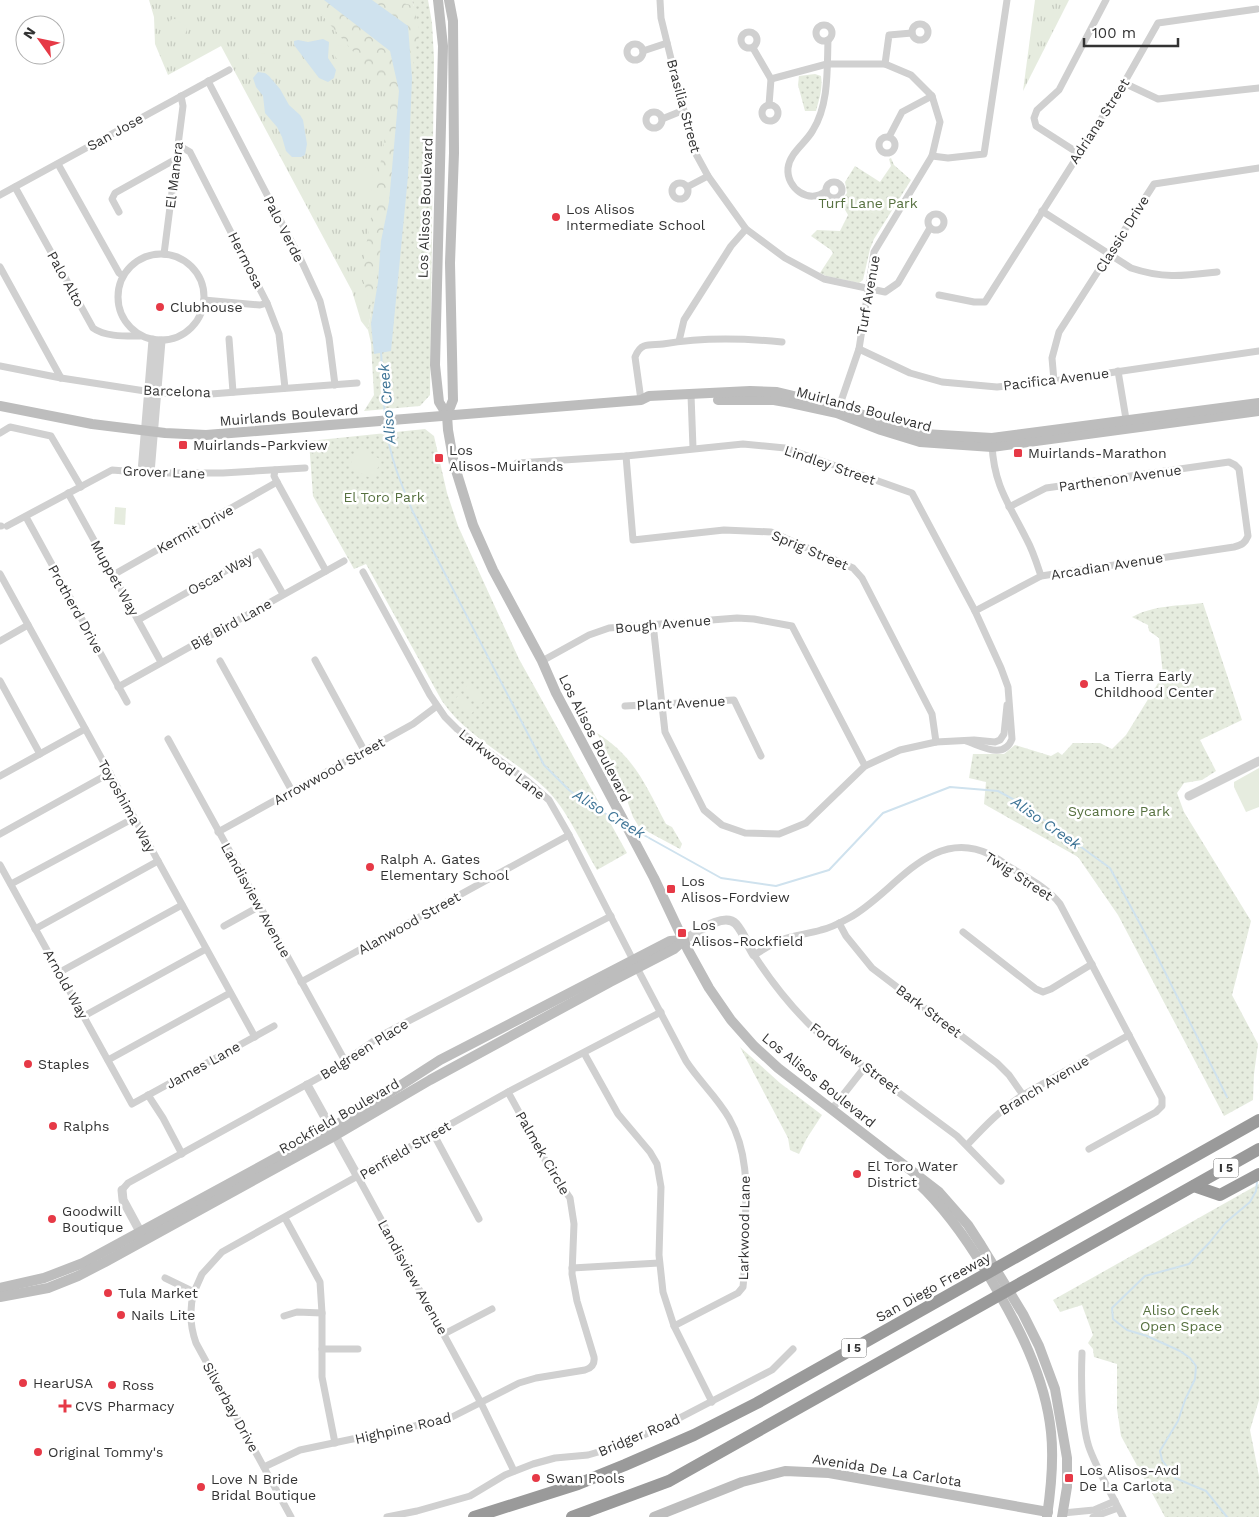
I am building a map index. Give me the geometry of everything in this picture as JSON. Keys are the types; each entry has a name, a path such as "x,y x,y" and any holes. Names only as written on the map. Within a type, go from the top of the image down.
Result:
{"highway":[{"name":"San Diego Freeway","path":"474,1517 578,1484 694,1436 774,1394 1259,1120"},
{"name":"I 5","path":"572,1517 669,1481 1259,1149"},
{"path":"1194,1186 1220,1195 1259,1174"}],"main road":[{"name":"Los Alisos Boulevard","path":"438,0 443,46 435,365 439,402 447,415"},
{"name":"Los Alisos Boulevard","path":"450,0 453,21 454,62 454,153 450,263 453,400 447,415 454,464 473,525 504,591 542,661 556,693 709,988 731,1020 765,1056 939,1192 968,1225 981,1245 1018,1316 1046,1363 1055,1389 1068,1458 1065,1516"},
{"name":"Muirlands Boulevard","path":"0,406 92,424 206,435 393,419 511,412 641,400 645,403 690,398 774,400 839,410 924,434 992,443 1259,403"},
{"name":"Muirlands Boulevard","path":"1127,424 1259,411"},
{"name":"Rockfield Boulevard","path":"0,1288 24,1283 83,1263 430,1080 635,964 674,949 684,940"},
{"name":"Rockfield Boulevard","path":"0,1297 48,1288 78,1276 145,1241 333,1131"},
{"name":"Los Alisos Boulevard","path":"903,1164 910,1176 929,1193 943,1210 1018,1316 1044,1396 1051,1431 1052,1460 1047,1514"},
{"name":"Avenida De La Carlota","path":"654,1517 742,1482 785,1472 829,1473 1047,1514"}],"street":[{"name":"Brasilia Street","path":"660,0 661,18 696,154 708,176 746,229 785,258 824,279 885,292 898,283 930,228"},
{"path":"932,156 948,158 984,154 1007,0"},
{"path":"1078,153 1036,126 1034,118 1037,110 1059,90 1106,0"},
{"name":"Adriana Street","path":"939,295 974,302 985,302 1124,83 1158,23 1257,8"},
{"path":"885,64 890,35 912,33"},
{"path":"826,190 819,196 810,197 803,195 792,182 788,168 792,156 813,131 823,107 828,40"},
{"path":"643,51 667,43"},
{"path":"753,48 771,78 769,105"},
{"name":"Turf Avenue","path":"771,78 827,64 885,64 911,75 932,96 940,122 932,156 874,252 858,349 839,410"},
{"name":"San Jose","path":"0,195 229,70"},
{"name":"Palo Verde","path":"208,81 301,260 320,301 329,338 335,385"},
{"path":"1124,83 1158,99 1259,88"},
{"name":"El Manera","path":"164,254 183,106 181,96"},
{"path":"889,137 902,112 932,96"},
{"path":"662,119 684,110"},
{"name":"Hermosa","path":"178,145 190,152 268,303 279,334 285,388"},
{"path":"119,212 112,199 115,192 176,159"},
{"path":"58,164 119,273 123,276"},
{"name":"Classic Drive","path":"1054,381 1052,358 1059,332 1154,184 1259,168"},
{"path":"687,187 708,176"},
{"name":"Palo Alto","path":"15,187 93,328 102,332 141,336"},
{"path":"1042,211 1131,268 1175,277 1217,272"},
{"path":"679,341 684,320 731,246 746,229"},
{"path":"164,254 175,256 185,261 194,269 202,283 204,300 200,316 190,329 177,337 157,340 141,336 126,322 120,310 118,289 123,276 137,261 150,255 164,254"},
{"path":"0,267 61,378"},
{"path":"204,300 260,305 268,303"},
{"path":"641,400 636,365 638,351 642,346 661,345 679,341 752,339 782,342"},
{"path":"146,473 157,340"},
{"path":"229,340 233,392"},
{"name":"Pacifica Avenue","path":"858,349 910,374 942,382 997,386 1054,381 1259,351"},
{"name":"Barcelona","path":"0,366 61,378 153,392 211,394 357,383"},
{"path":"1118,371 1127,424"},
{"path":"690,398 693,448"},
{"path":"0,432 10,427 50,436 81,486"},
{"path":"992,443 996,479 1027,540 1041,576"},
{"name":"Lindley Street","path":"517,463 626,456 743,444 784,448 912,493 975,611 1008,687 1004,734 1000,740 995,742 966,741"},
{"name":"Sprig Street","path":"626,456 633,540 724,530 770,532 854,568 862,578 932,714 936,742"},
{"name":"Parthenon Avenue","path":"1009,507 1046,488 1229,462 1239,469 1248,536 1246,542"},
{"name":"Grover Lane","path":"3,526 26,516 112,470 146,473 223,473 304,468"},
{"path":"275,470 274,476 277,482 326,571"},
{"name":"Kermit Drive","path":"113,575 277,482"},
{"name":"Muppet Way","path":"68,493 161,662"},
{"name":"Protherd Drive","path":"26,516 127,702"},
{"name":"Arcadian Avenue","path":"975,611 1041,576 1234,547 1246,542"},
{"name":"Oscar Way","path":"138,620 259,552 283,594"},
{"name":"Big Bird Lane","path":"118,687 344,561"},
{"name":"Larkwood Lane","path":"363,572 430,695 451,724 549,800 686,1061 730,1119 741,1148 746,1177 743,1287 738,1293 674,1326"},
{"name":"Toyoshima Way","path":"0,574 2,583 110,773 255,1037"},
{"name":"Bough Avenue","path":"542,661 594,632 609,628 737,618 754,618 792,626 865,766"},
{"path":"653,624 665,732 704,810 722,824 746,833 780,834 806,822 865,766 880,758 900,750 936,742 966,741"},
{"path":"0,641 28,626"},
{"path":"315,660 365,752"},
{"path":"220,661 292,791"},
{"path":"0,681 40,754"},
{"name":"Plant Avenue","path":"625,706 734,700 761,756"},
{"name":"Lindley Street","path":"966,741 996,751 1010,745 1012,739 1008,700"},
{"name":"Arrowwood Street","path":"218,832 365,752 413,724 437,706"},
{"path":"0,776 85,729"},
{"name":"Landisview Avenue","path":"168,739 345,1061"},
{"path":"1188,796 1259,761"},
{"path":"0,834 110,773"},
{"path":"11,884 134,818"},
{"name":"Alanwood Street","path":"302,982 569,835"},
{"name":"Twig Street","path":"754,955 771,944 782,940 823,930 869,906 919,861 928,856 945,850 970,848 990,854 1043,888 1054,896 1060,904 1160,1093 1163,1103 1156,1112 1088,1149"},
{"path":"36,929 158,861"},
{"name":"Arnold Way","path":"0,864 132,1104"},
{"path":"60,972 182,905"},
{"path":"224,926 260,906"},
{"name":"Belgreen Place","path":"122,1190 128,1183 307,1085 382,1035 611,916"},
{"name":"Rockfield Boulevard","path":"684,940 720,921 728,920"},
{"name":"Fordview Street","path":"728,920 739,927 770,980 797,1013 816,1031 967,1144 1001,1181"},
{"name":"Bark Street","path":"839,923 846,936 872,968 997,1063 1009,1075 1023,1095"},
{"path":"963,932 1043,992 1052,990 1092,964"},
{"path":"84,1016 206,949"},
{"path":"108,1060 230,992"},
{"name":"Penfield Street","path":"194,1292 202,1274 222,1252 433,1133 660,1012"},
{"name":"James Lane","path":"132,1104 274,1026"},
{"name":"Branch Avenue","path":"967,1144 997,1114 1023,1095 1129,1035"},
{"path":"584,1053 618,1114 650,1152 657,1164 661,1187 659,1263 663,1292 674,1326 712,1402"},
{"path":"832,1109 865,1067"},
{"name":"Landisview Avenue","path":"307,1085 444,1334 481,1403 514,1471"},
{"name":"Palmek Circle","path":"508,1092 550,1169 570,1198 574,1224 572,1268 577,1301 594,1357 594,1363"},
{"path":"148,1095 163,1118 182,1154"},
{"path":"433,1133 478,1219"},
{"path":"122,1190 123,1200 145,1241"},
{"path":"285,1218 318,1276 322,1293 322,1377 335,1444"},
{"path":"572,1268 659,1263"},
{"path":"164,1278 194,1292"},
{"name":"Silverbay Drive","path":"194,1292 190,1319 196,1343 291,1517"},
{"path":"444,1334 492,1308"},
{"path":"284,1316 297,1312 322,1313"},
{"path":"322,1349 358,1349"},
{"name":"Bridger Road","path":"387,1517 417,1511 470,1496 514,1471 533,1464 555,1458 602,1452 666,1425 772,1370 793,1349"},
{"path":"1082,1353 1086,1430 1090,1449 1123,1517"},
{"name":"Highpine Road","path":"264,1467 294,1452 448,1419 519,1384 536,1378 585,1370 594,1363"},
{"path":"1093,1517 1117,1504"},
{"name":"Avenida De La Carlota","path":"1047,1514 1065,1516 1117,1504"}],"green space":[{"path":"149,0 412,0 419,28 368,330 361,321 352,291 221,46 168,75 155,44 154,17"},
{"path":"309,0 392,0 425,9 378,320 361,275 392,97"},
{"path":"412,0 428,0 432,23 434,58 430,395 420,406 364,411 374,395 371,343 368,330 387,232 419,28"},
{"path":"1035,0 1069,0 1023,91"},
{"path":"173,18 186,26 185,34 179,35 173,32 170,21"},
{"path":"342,45 348,52 359,57 359,62 353,67 339,62 336,58 334,53 337,46"},
{"path":"252,52 272,55 274,60 272,65 266,66 250,61 247,55"},
{"path":"815,74 821,76 821,89 816,111 805,111 798,85 799,76"},
{"name":"Turf Lane Park","path":"891,158 894,165 911,180 874,239 863,280 859,283 820,273 833,253 811,236 817,230 840,231 848,215 840,201 847,193 845,182 855,166 880,182 891,166 889,159"},
{"path":"367,167 371,169 374,188 369,192 363,189 360,180 361,174"},
{"path":"867,197 882,206 876,216 861,207"},
{"path":"360,286 367,290 368,294 367,314 365,316 361,315 360,312 361,306 357,292"},
{"name":"El Toro Park","path":"425,429 434,436 447,493 458,526 519,659 627,853 597,870 567,817 546,789 465,726 442,701 366,564 354,569 313,496 309,441"},
{"path":"358,448 382,460 372,479 349,467"},
{"path":"115,507 126,508 125,525 114,524"},
{"name":"Sycamore Park","path":"1203,603 1242,720 1200,740 1216,771 1202,780 1184,783 1177,793 1184,812 1251,921 1232,995 1258,1044 1253,1100 1224,1116 1118,915 1078,857 984,804 986,782 969,778 973,754 1004,754 1015,745 1051,756 1058,752 1062,755 1073,743 1100,743 1112,749 1126,735 1163,675 1159,638 1149,631 1148,625 1132,617 1158,608"},
{"path":"470,683 486,699 479,706 463,690"},
{"path":"461,693 476,709 469,716 453,701"},
{"path":"597,733 621,752 638,773 666,824 672,827 682,844 680,849 639,827 633,817 617,772"},
{"path":"1259,768 1259,807 1246,812 1234,787 1234,782"},
{"path":"740,1047 780,1083 822,1115 799,1154 790,1150 788,1138"},
{"name":"Aliso Creek Open Space","path":"1259,1184 1259,1400 1250,1430 1259,1476 1259,1517 1165,1517 1121,1436 1117,1409 1117,1364 1094,1357 1093,1349 1088,1343 1093,1335 1082,1305 1060,1312 1053,1300"}],"water":[{"path":"324,0 372,0 408,26 412,78 408,176 391,351 374,354 371,324 378,282 381,241 389,202 399,91 390,51"},
{"path":"323,39 329,42 328,58 336,70 334,78 328,82 319,78 294,45 294,41 298,40 308,42"},
{"path":"258,72 269,76 280,89 289,105 303,120 307,144 305,155 292,157 286,151 277,127 265,113 263,96 256,87 253,78"}],"waterway":[{"name":"Aliso Creek","path":"381,352 385,418"},
{"name":"Aliso Creek","path":"386,425 393,458 413,512 544,765 582,800 618,821"},
{"name":"Aliso Creek","path":"633,829 721,878 776,886 829,870 883,813 950,787 998,791 1022,804 1110,868 1153,948 1227,1097"},
{"name":"Aliso Creek","path":"1227,1517 1206,1491 1175,1478 1162,1460 1160,1451 1178,1421 1195,1379 1196,1366 1190,1358 1180,1351 1147,1336 1127,1330 1113,1319 1112,1308 1145,1276 1189,1264 1225,1223 1250,1202 1256,1191 1257,1182"}],"place":[{"name":"Los Alisos Intermediate School","path":"556,217"},
{"name":"Clubhouse","path":"160,307"},
{"name":"Muirlands-Parkview","path":"183,445"},
{"name":"Muirlands-Marathon","path":"1018,453"},
{"name":"Los Alisos-Muirlands","path":"439,458"},
{"name":"La Tierra Early Childhood Center","path":"1084,684"},
{"name":"Ralph A. Gates Elementary School","path":"370,867"},
{"name":"Los Alisos-Fordview","path":"671,889"},
{"name":"Los Alisos-Rockfield","path":"682,933"},
{"name":"Staples","path":"28,1064"},
{"name":"Ralphs","path":"53,1126"},
{"name":"El Toro Water District","path":"857,1174"},
{"name":"Goodwill Boutique","path":"52,1219"},
{"name":"Tula Market","path":"108,1293"},
{"name":"Nails Lite","path":"121,1315"},
{"name":"HearUSA","path":"23,1383"},
{"name":"Ross","path":"112,1385"},
{"name":"CVS Pharmacy","path":"65,1406"},
{"name":"Original Tommy's","path":"38,1452"},
{"name":"Swan Pools","path":"536,1478"},
{"name":"Los Alisos-Avd De La Carlota","path":"1069,1478"},
{"name":"Love N Bride Bridal Boutique","path":"201,1487"}]}
